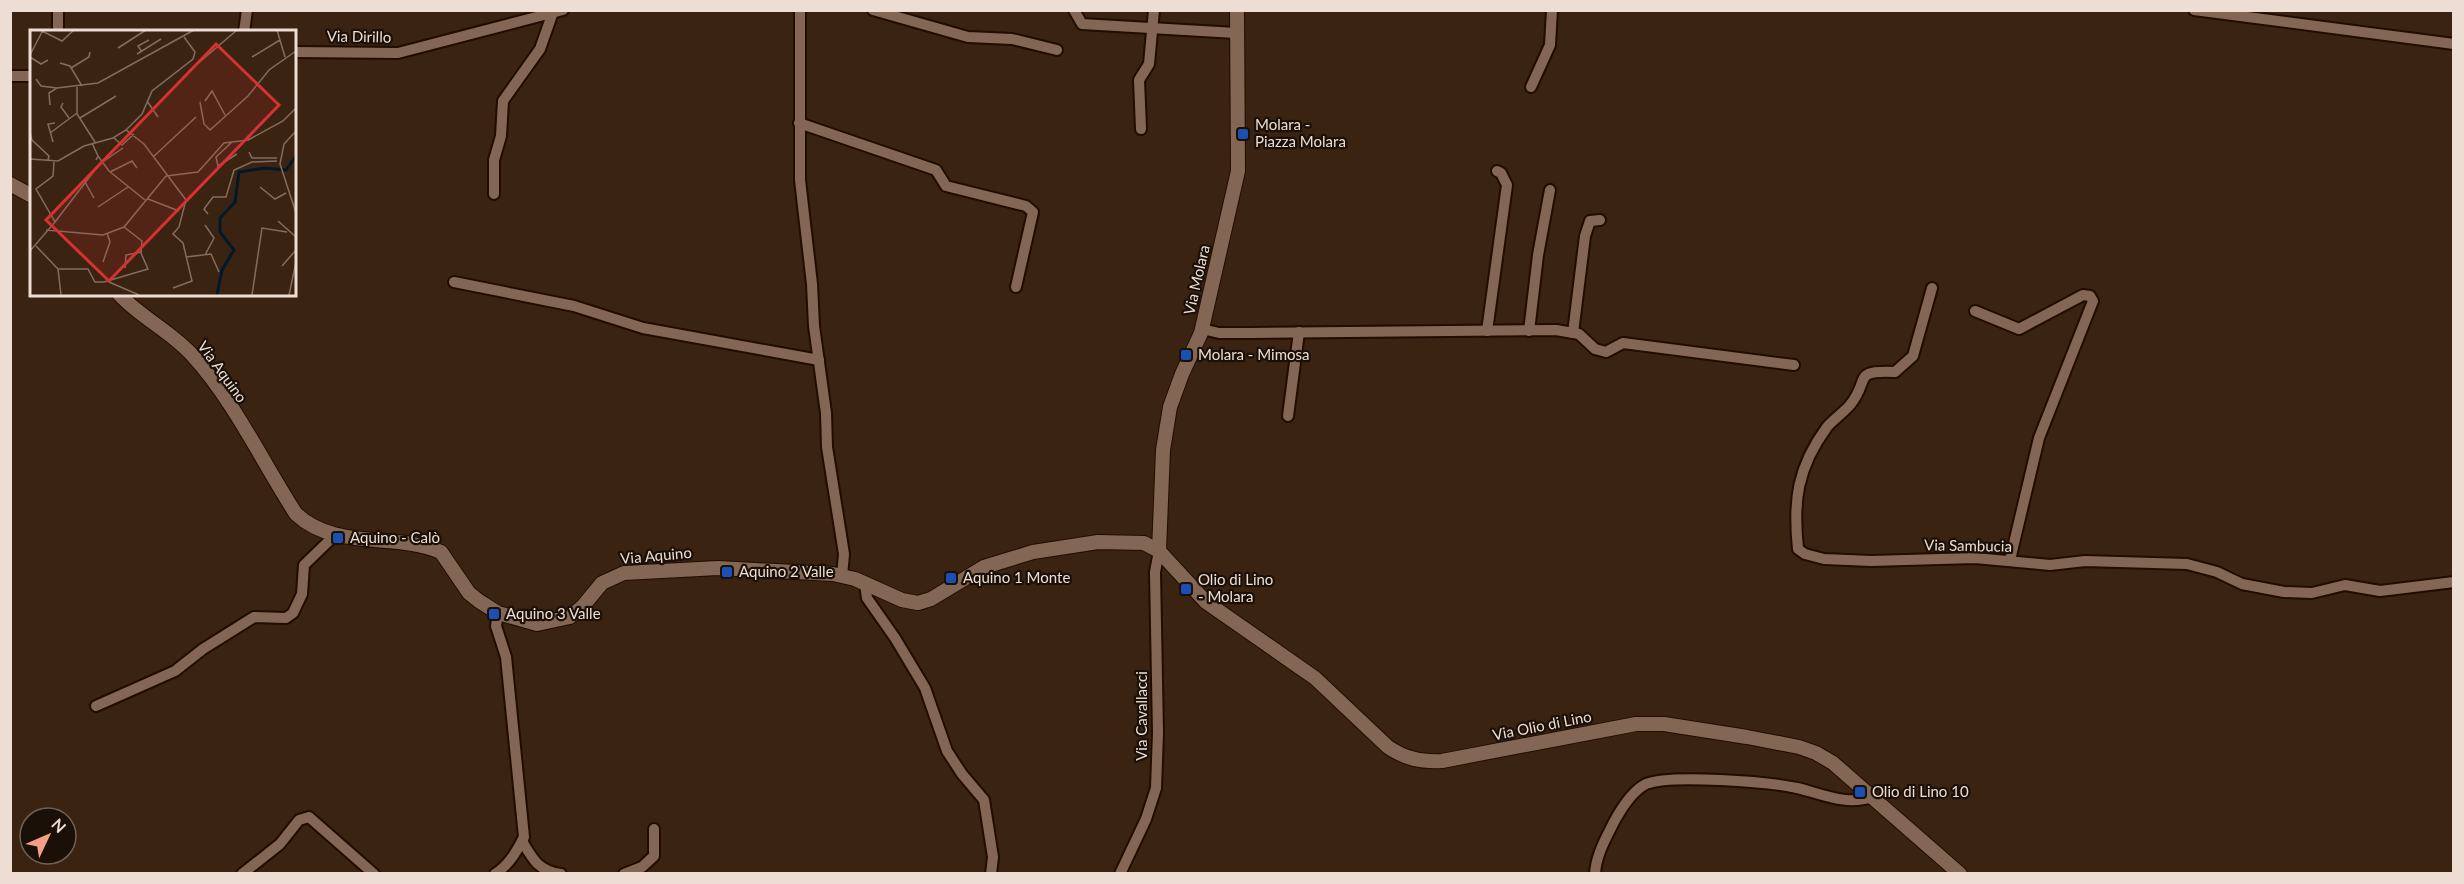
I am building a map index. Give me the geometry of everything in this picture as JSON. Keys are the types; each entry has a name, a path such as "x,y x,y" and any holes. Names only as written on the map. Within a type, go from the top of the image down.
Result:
{"street":[{"path":"58,10 58,30"},
{"path":"244,30 247,10"},
{"path":"800,10 800,180 826,413 827,447 843,554 842,576"},
{"path":"873,10 968,37 1012,39 1057,50"},
{"path":"1074,10 1082,24 1236,33"},
{"path":"1141,129 1139,80 1149,64 1154,10"},
{"name":"Via Molara","path":"1159,551 1163,450 1170,407 1202,329 1238,171 1237,10"},
{"path":"1531,87 1550,45 1552,10"},
{"path":"2194,10 2454,44"},
{"path":"494,194 494,160 501,136 503,102 540,49 557,13"},
{"name":"Via Dirillo","path":"296,52 398,52 557,13"},
{"path":"10,76 30,76"},
{"path":"799,123 936,170 946,186 1026,206 1033,212 1016,287"},
{"path":"1487,331 1507,185 1501,173 1497,171"},
{"path":"10,184 30,195"},
{"path":"1529,331 1538,255 1550,190"},
{"path":"1573,333 1585,236 1590,221 1600,220"},
{"path":"454,282 574,306 643,328 819,360"},
{"name":"Via Sambucia","path":"1932,288 1913,356 1895,372 1870,371 1864,376 1854,400 1827,427 1815,446 1804,470 1794,509 1798,549 1805,554 1824,559 2010,560 2050,565 2085,561 2187,564 2217,572 2242,584 2284,592 2312,593 2345,585 2380,591 2454,582"},
{"path":"1975,311 2019,329 2083,295 2090,296 2093,301 2039,438 2010,560"},
{"name":"Via Aquino","path":"121,296 149,322 180,343 204,369 296,514 317,530 335,535 441,552 469,593 498,613 537,624 561,621 583,606 602,583 624,573 718,568 842,576 902,600 918,603 932,599 984,567 1034,552 1098,542 1144,543 1159,551"},
{"path":"1202,329 1219,333 1487,331 1573,333 1579,334 1595,349 1606,352 1623,343 1794,365"},
{"path":"1288,416 1299,332"},
{"path":"96,706 175,670 203,649 254,617 286,618 293,613 302,594 304,565 335,535"},
{"name":"Via Olio di Lino","path":"1159,551 1206,602 1315,678 1388,747 1401,755 1426,762 1442,761 1636,724 1664,724 1800,747 1833,763 1960,873"},
{"name":"Via Cavallacci","path":"1120,873 1146,819 1156,788 1158,733 1155,582 1159,551"},
{"path":"866,584 867,598 895,638 925,688 947,751 962,774 984,800 993,857 991,873"},
{"path":"495,873 508,863 522,841 524,814 506,657 496,626 498,613"},
{"path":"1595,873 1605,840 1617,817 1633,794 1647,784 1717,779 1794,787 1856,802 1872,797"},
{"path":"242,873 280,844 299,820 309,817 374,873"},
{"path":"624,873 642,867 654,856 654,829"},
{"path":"522,841 536,865 548,872 561,873"}],"place":[{"name":"Molara - Piazza Molara","path":"1243,134"},
{"name":"Molara - Mimosa","path":"1186,355"},
{"name":"Aquino - Calò","path":"338,538"},
{"name":"Aquino 2 Valle","path":"727,572"},
{"name":"Aquino 1 Monte","path":"951,578"},
{"name":"Olio di Lino - Molara","path":"1186,589"},
{"name":"Aquino 3 Valle","path":"494,614"},
{"name":"Olio di Lino 10","path":"1860,792"}]}
